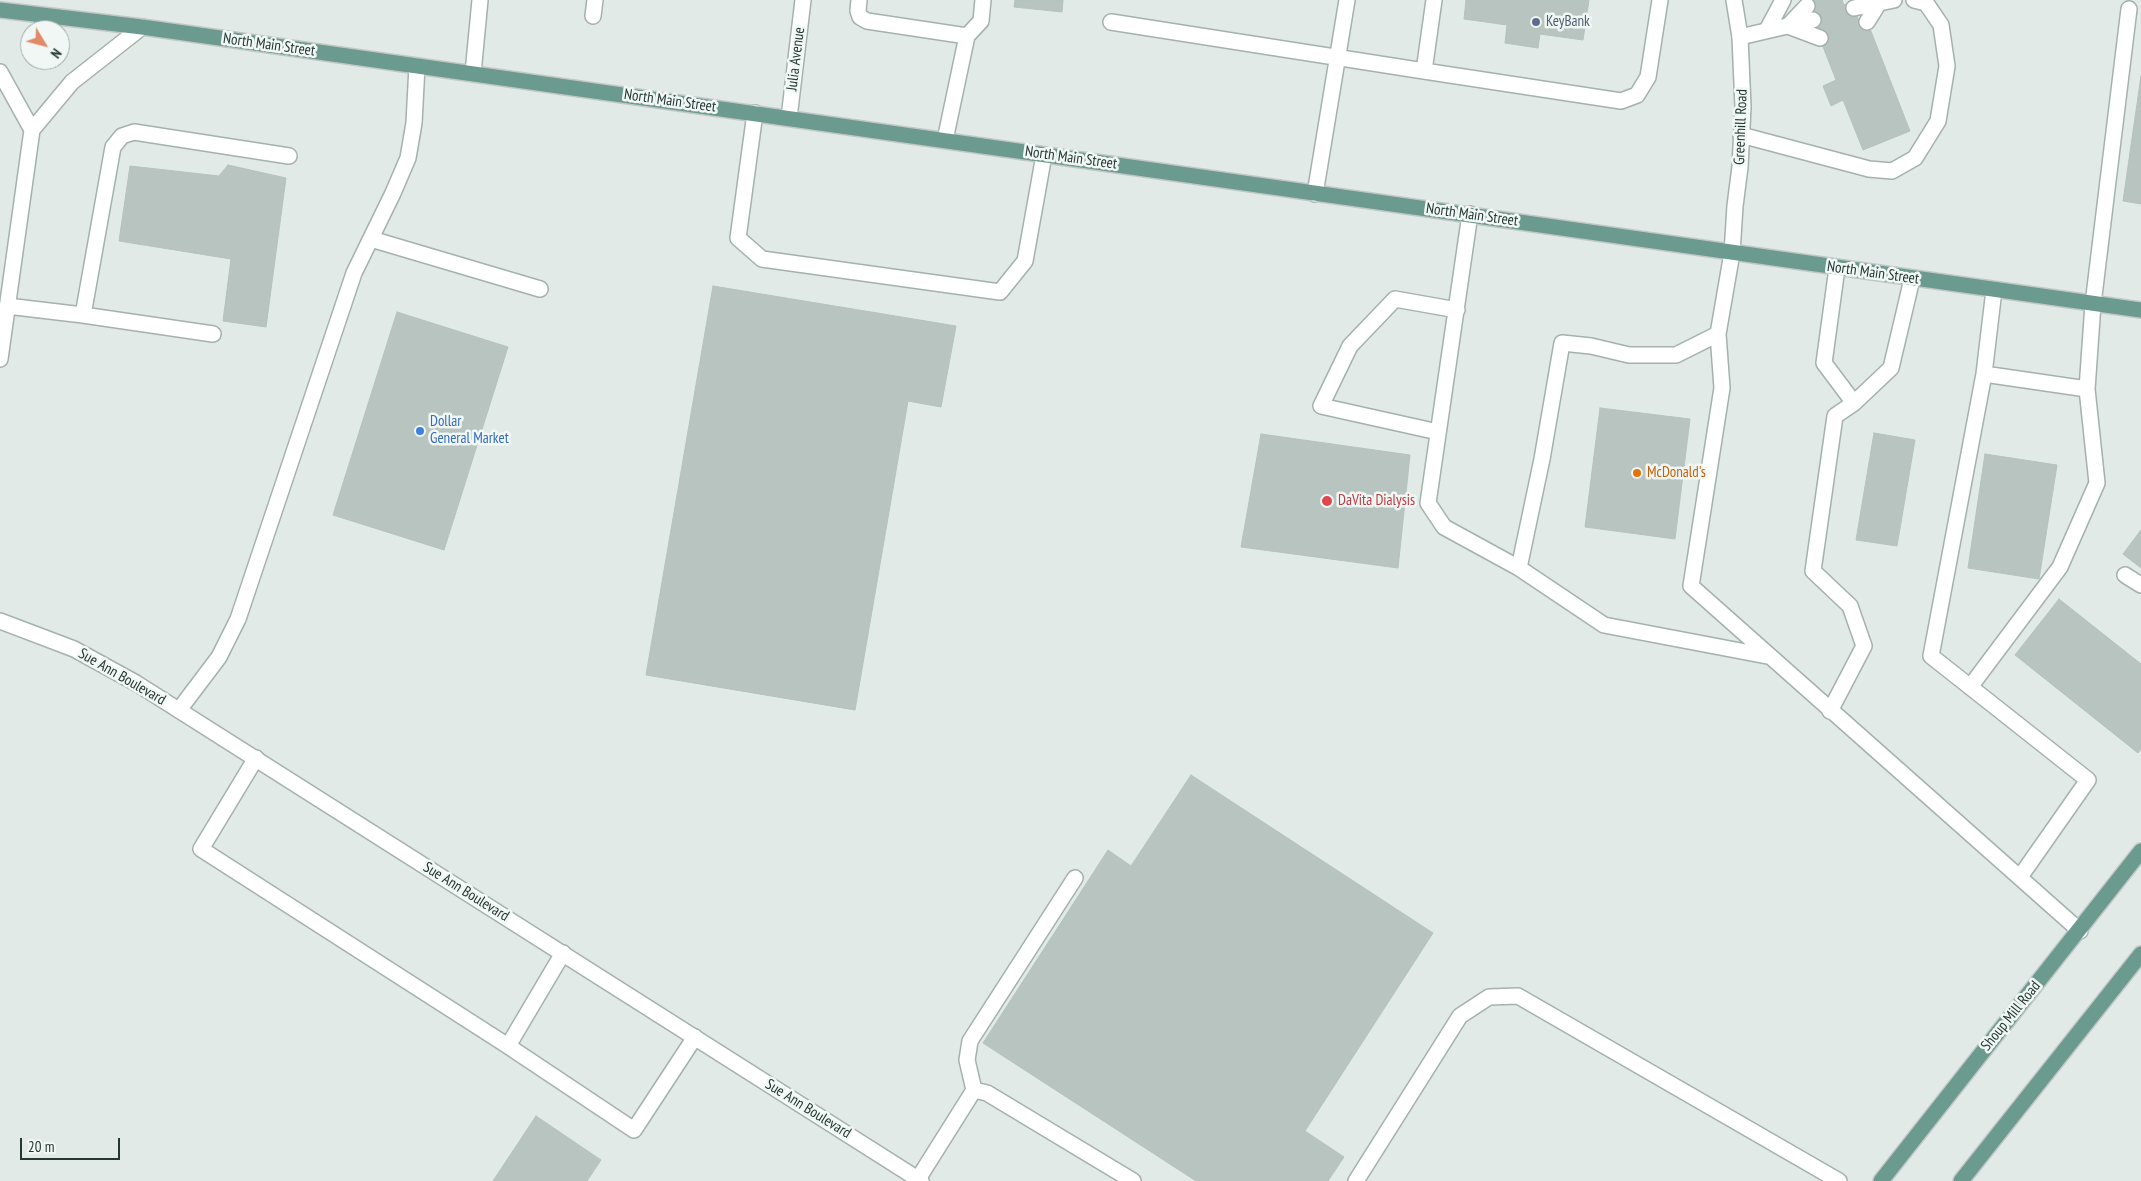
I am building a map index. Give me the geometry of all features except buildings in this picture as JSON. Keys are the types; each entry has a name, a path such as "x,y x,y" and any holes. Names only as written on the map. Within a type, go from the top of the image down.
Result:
{"main road":[{"name":"North Main Street","path":"0,10 142,27 755,112 1315,194 1470,214 1912,279 2141,310"},
{"name":"Shoup Mill Road","path":"1881,1181 2080,931 2141,851"},
{"path":"1961,1181 2141,954"}],"street":[{"path":"592,16 595,0"},
{"name":"Julia Avenue","path":"789,118 803,0"},
{"path":"859,0 858,10 860,17 867,21 967,36"},
{"path":"945,140 967,36 981,21 984,0"},
{"path":"1315,194 1347,0"},
{"path":"1424,71 1434,0"},
{"path":"1111,22 1621,102 1638,94 1648,78 1660,0"},
{"name":"Greenhill Road","path":"1734,0 1740,37 1743,106 1741,135 1732,253 1718,334 1722,388 1691,586 1768,656"},
{"path":"1767,30 1783,0"},
{"path":"1854,8 1877,1 1894,0"},
{"path":"1741,135 1869,169 1892,170 1915,158 1938,121 1947,66 1941,26 1926,3 1914,0"},
{"path":"473,73 477,1"},
{"path":"1867,22 1877,1"},
{"path":"1970,687 2060,567 2097,483 2087,389 2093,304 2129,8"},
{"path":"1740,37 1788,26 1810,13"},
{"path":"1788,26 1820,38"},
{"path":"0,359 32,130 72,82 142,27"},
{"path":"179,710 219,657 238,619 354,273 408,158 414,123 417,66"},
{"path":"0,72 32,130"},
{"path":"755,112 738,238 762,259 1000,292 1025,261 1044,155"},
{"path":"83,315 114,147 122,136 134,132 288,156"},
{"path":"1470,214 1458,310 1428,503 1444,528 1519,568 1604,625 1768,656 2080,931"},
{"path":"371,239 540,289"},
{"path":"1838,268 1824,363 1854,403"},
{"path":"1830,711 1864,646 1850,606 1813,571 1835,416 1854,403 1890,368 1912,279"},
{"path":"1994,290 1984,374 1930,656 2088,780 2020,877"},
{"path":"1438,432 1321,406 1350,346 1395,299 1458,310"},
{"path":"7,306 214,334"},
{"path":"1519,568 1542,459 1562,343 1590,346 1629,355 1676,355 1718,334"},
{"path":"1984,374 2087,389"},
{"path":"2125,575 2141,586"},
{"name":"Sue Ann Boulevard","path":"0,622 74,649 136,683 920,1180"},
{"path":"256,758 201,849 508,1046 634,1130 695,1037"},
{"path":"920,1180 974,1090 967,1060 970,1041 1076,878"},
{"path":"508,1046 563,954"},
{"path":"1356,1181 1460,1016 1489,997 1518,996 1815,1175 1839,1181"},
{"path":"974,1090 987,1093 1133,1181"}],"place":[{"name":"KeyBank","path":"1536,22"},
{"name":"Dollar General Market","path":"420,431"},
{"name":"McDonald's","path":"1637,473"},
{"name":"DaVita Dialysis","path":"1327,501"}]}
